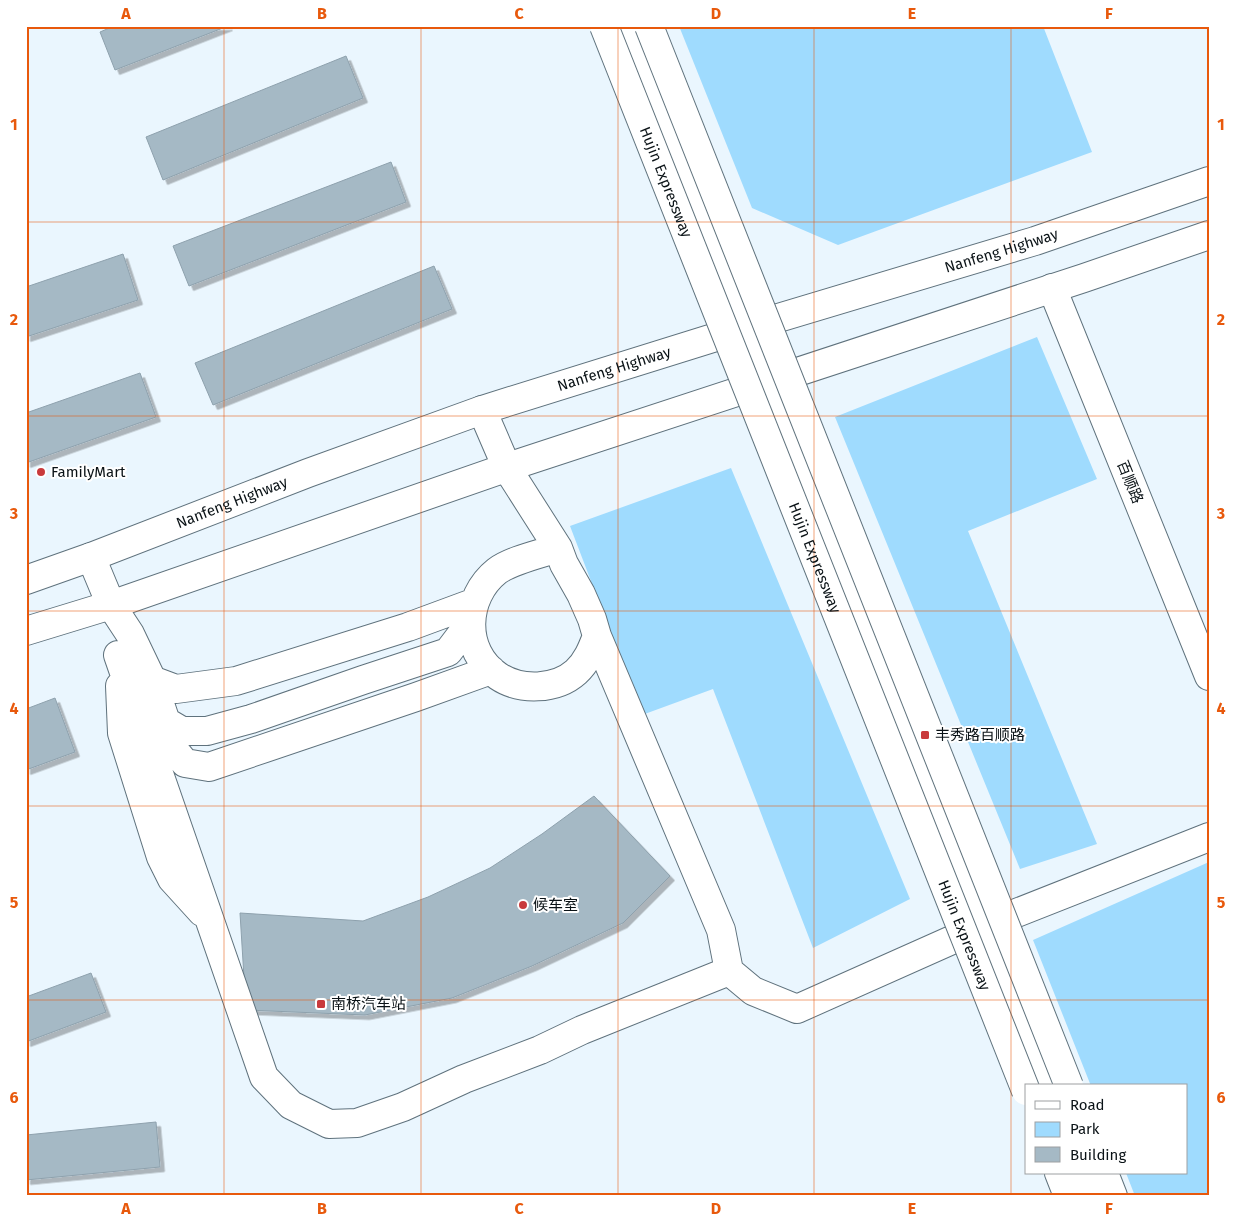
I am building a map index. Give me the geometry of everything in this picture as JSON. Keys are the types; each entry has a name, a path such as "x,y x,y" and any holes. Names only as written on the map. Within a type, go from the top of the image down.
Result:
{"main road":[{"name":"Hujin Expressway","path":"604,26 1025,1088"},
{"path":"630,26 710,223 751,349 1043,1084"},
{"path":"649,26 1068,1084"},
{"name":"Nanfeng Highway","path":"26,580 92,558 308,473 482,410 744,328 1035,241 1209,181"},
{"path":"26,631 111,605 517,464 1209,235"},
{"name":"百顺路","path":"1052,288 1201,634 1209,676"},
{"path":"482,410 507,468 558,548 564,564 592,618 597,636 721,930 729,971 753,991 797,1010 980,927 1209,837"},
{"path":"165,722 182,731 207,730 251,719 448,652 472,613 484,584 498,570 558,548"},
{"path":"92,558 111,605 130,634 152,680 176,752 185,763 208,767 490,670"},
{"path":"111,605 118,655 264,1077 291,1105 330,1124 357,1123 403,1107 540,1050 582,1030 729,971"},
{"path":"472,613 473,643 482,662 497,676 516,685 536,687 557,683 576,672 589,656 597,636"},
{"path":"152,680 176,689 236,681 408,626 472,613"},
{"path":"1059,1174 1068,1196"},
{"path":"1079,1174 1088,1196"},
{"path":"1104,1174 1113,1196"}],"green space":[{"path":"679,26 1043,26 1092,152 838,245 752,208"},
{"path":"1037,337 1097,479 968,531 1097,844 1020,869 835,417"},
{"path":"731,468 910,899 813,948 713,689 642,715 570,526"},
{"path":"1209,862 1209,1196 1135,1196 1126,1174 1188,1174 1188,1084 1090,1084 1033,940"}],"building":[{"path":"114,26 228,26 115,70 100,32"},
{"path":"346,56 363,98 163,180 146,137"},
{"path":"391,162 406,202 189,286 173,246"},
{"path":"123,254 138,300 26,337 26,287"},
{"path":"434,266 452,309 213,405 195,363"},
{"path":"140,373 156,417 26,463 26,413"},
{"path":"55,698 75,752 26,770 26,709"},
{"name":"候车室","path":"594,796 670,876 623,923 532,966 452,998 365,1015 246,1010 240,913 363,921 428,897 490,868 542,834"},
{"path":"91,973 106,1012 26,1042 26,997"},
{"path":"156,1122 160,1167 26,1180 26,1135"}],"place":[{"name":"FamilyMart","path":"41,472"},
{"name":"丰秀路百顺路","path":"925,735"},
{"name":"候车室","path":"523,905"},
{"name":"南桥汽车站","path":"321,1004"}]}
